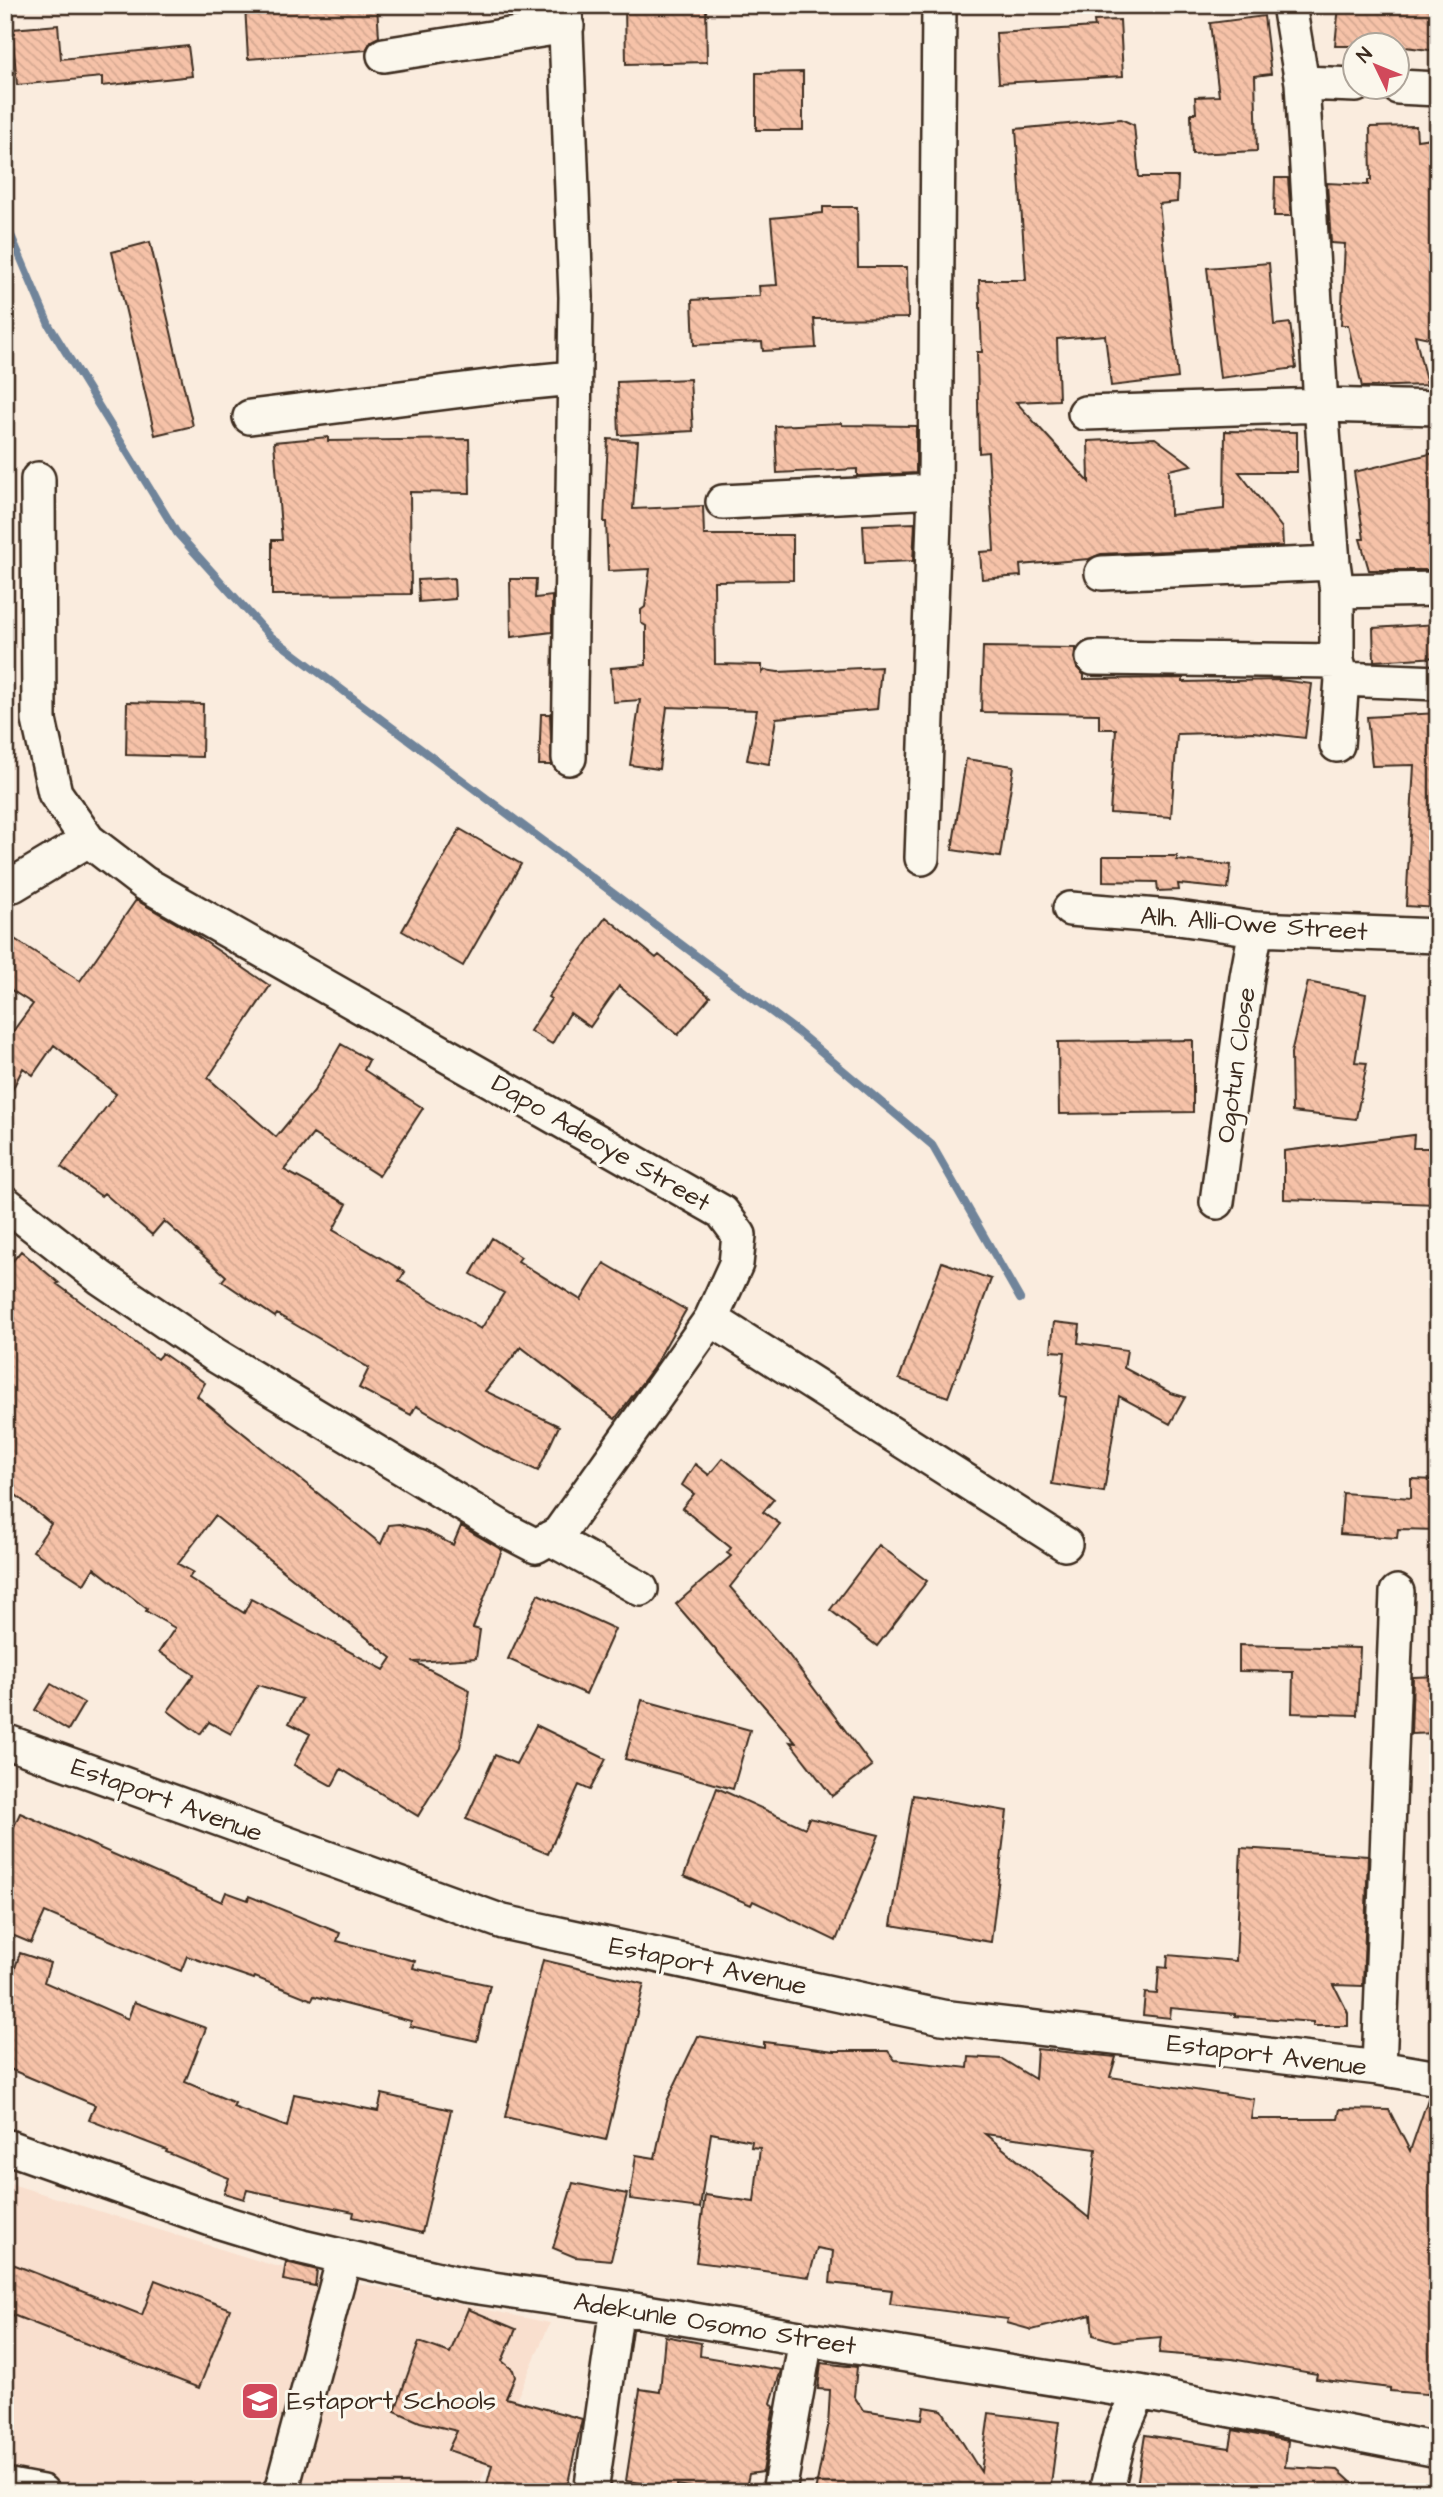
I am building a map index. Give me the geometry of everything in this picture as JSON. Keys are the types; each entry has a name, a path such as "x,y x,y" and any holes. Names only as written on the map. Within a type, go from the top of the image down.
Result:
{"street":[{"path":"922,858 935,491 939,5"},
{"path":"1289,5 1302,83 1321,405 1335,577 1339,670 1337,746"},
{"path":"384,55 566,16 576,297 569,758"},
{"path":"1302,83 1342,84"},
{"path":"1412,88 1438,89"},
{"path":"250,417 511,384 573,379"},
{"path":"1085,413 1321,405 1438,408"},
{"name":"Dapo Adeoye Street","path":"38,479 39,720 55,793 88,840 144,883 722,1212 739,1235 736,1264 711,1319 559,1533 550,1538"},
{"path":"723,502 935,491"},
{"path":"1102,573 1335,577 1438,589"},
{"path":"1093,658 1339,670 1438,683"},
{"path":"13,885 88,840"},
{"name":"Alh. Alli-Owe Street","path":"1070,909 1171,917 1256,929 1438,936"},
{"name":"Ogotun Close","path":"1217,1202 1247,977 1256,929"},
{"path":"5,1203 101,1278 215,1355 507,1531 536,1546 550,1538 641,1589"},
{"path":"711,1319 1065,1544"},
{"path":"1380,2068 1396,1592"},
{"name":"Estaport Avenue","path":"5,1741 503,1922 942,2017 1380,2068 1438,2078"},
{"name":"Adekunle Osomo Street","path":"5,2146 211,2219 344,2258 465,2285 617,2306 1139,2392 1438,2450"},
{"path":"279,2492 344,2258"},
{"path":"591,2492 617,2306"},
{"path":"779,2492 806,2339"},
{"path":"1106,2492 1120,2435 1139,2392"},
{"path":"5,2485 42,2492"}],"shaded area":[{"name":"Estaport Schools","path":"5,2182 272,2265 550,2323 476,2492 5,2492"}],"building":[{"path":"245,5 377,5 379,37 371,41 366,50 248,59"},
{"path":"625,5 706,5 707,62 626,64"},
{"path":"1339,5 1438,5 1438,51 1412,48 1412,32 1342,32 1342,46 1335,46"},
{"path":"1264,16 1271,74 1255,76 1257,151 1192,154 1191,113 1196,113 1195,97 1219,96 1210,23"},
{"path":"1120,20 1123,76 999,83 996,33 1095,27 1094,21"},
{"path":"58,25 61,59 188,46 192,76 102,86 102,77 17,85 12,29"},
{"path":"803,72 803,130 756,130 756,73"},
{"path":"1121,119 1134,125 1139,177 1178,177 1177,202 1159,204 1178,378 1111,386 1105,335 1057,339 1059,400 1016,402 1089,482 1088,441 1155,438 1192,465 1169,470 1170,515 1224,509 1225,431 1297,432 1297,472 1239,472 1282,528 1283,546 1101,554 1089,559 1020,565 1021,576 982,579 980,552 994,551 988,452 979,453 977,352 982,352 979,280 1026,280 1016,129"},
{"path":"1416,126 1417,140 1438,137 1438,340 1415,335 1427,385 1362,387 1348,325 1341,325 1345,244 1331,243 1327,183 1368,185 1368,180 1371,180 1370,127"},
{"path":"1275,178 1288,178 1291,216 1274,216"},
{"path":"823,207 857,207 858,267 907,267 908,318 814,319 816,348 763,351 762,342 694,345 692,300 760,296 759,286 777,285 771,218 823,213"},
{"path":"150,242 193,426 155,435 112,252"},
{"path":"1269,263 1274,325 1290,323 1296,368 1220,378 1207,268"},
{"path":"690,379 693,431 619,435 617,382"},
{"path":"842,423 916,426 916,473 857,476 857,469 777,473 775,426"},
{"path":"328,437 328,441 469,439 470,493 410,492 411,594 272,595 272,540 282,540 274,442"},
{"path":"608,439 638,441 633,509 703,506 704,535 793,535 793,580 714,581 715,664 762,665 762,673 765,670 778,672 881,667 877,709 776,718 769,764 747,760 757,710 667,707 659,769 630,765 640,700 613,702 611,668 646,665 646,626 641,623 641,610 645,607 650,569 608,571 604,522"},
{"path":"1438,452 1438,559 1435,570 1369,570 1360,539 1364,539 1354,472"},
{"path":"915,523 913,561 865,563 863,525"},
{"path":"454,578 455,599 419,602 418,580"},
{"path":"510,579 536,579 535,598 552,596 552,632 511,637"},
{"path":"1438,624 1438,657 1374,661 1373,628"},
{"path":"983,647 1076,648 1074,658 1084,679 1183,678 1183,682 1280,680 1312,684 1305,738 1253,732 1177,734 1171,817 1110,813 1116,729 1099,729 1099,714 981,712"},
{"path":"127,702 203,704 202,757 126,755"},
{"path":"1438,713 1438,908 1406,906 1414,765 1372,766 1367,717"},
{"path":"541,714 550,714 552,765 539,765"},
{"path":"966,759 1014,766 1000,857 952,850"},
{"path":"460,829 521,864 463,966 402,931"},
{"path":"1103,856 1177,856 1177,860 1231,865 1228,889 1178,884 1179,890 1158,891 1157,882 1103,881"},
{"path":"136,900 188,930 270,986 208,1078 276,1137 314,1091 341,1044 369,1060 364,1070 423,1108 379,1176 313,1134 284,1170 347,1204 333,1230 405,1272 399,1281 481,1329 504,1293 471,1274 492,1238 521,1257 518,1261 581,1300 604,1263 686,1310 653,1368 615,1419 521,1347 485,1391 559,1426 538,1471 486,1447 416,1406 411,1415 359,1388 369,1368 277,1314 275,1317 222,1281 226,1276 164,1221 152,1235 104,1193 101,1196 61,1167 116,1094 54,1045 33,1075 23,1068 5,1104 5,1042 33,1004 5,986 5,950 13,938 80,981"},
{"path":"606,917 656,958 659,955 710,997 678,1035 619,986 590,1027 570,1013 552,1044 530,1031 551,999 548,997"},
{"path":"1308,982 1366,994 1355,1062 1367,1063 1356,1119 1292,1112 1291,1053"},
{"path":"1193,1040 1193,1112 1059,1114 1058,1042"},
{"path":"1414,1135 1413,1148 1438,1148 1438,1204 1284,1199 1284,1151"},
{"path":"21,1251 59,1283 57,1284 157,1359 162,1353 205,1383 197,1396 381,1544 389,1525 399,1524 425,1531 453,1545 461,1526 502,1550 473,1628 480,1630 476,1658 415,1662 470,1690 460,1747 418,1816 341,1769 332,1786 294,1765 310,1734 289,1723 302,1699 258,1685 231,1734 209,1722 200,1734 168,1711 194,1675 159,1652 175,1628 146,1611 147,1609 94,1568 84,1584 33,1551 51,1524 5,1486 5,1270","holes":["215,1516 392,1658 384,1670 251,1599 244,1613 189,1578 193,1572 178,1564"]},
{"path":"942,1262 991,1279 948,1397 899,1379"},
{"path":"1054,1322 1080,1325 1078,1343 1127,1350 1124,1368 1171,1393 1185,1397 1170,1424 1119,1396 1104,1492 1052,1484 1066,1397 1060,1396 1065,1352 1051,1351"},
{"path":"723,1458 774,1499 763,1512 780,1524 730,1587 788,1654 872,1766 832,1796 790,1742 796,1743 676,1604 731,1556 727,1553 731,1548 682,1508 694,1494 682,1485 695,1464 709,1475"},
{"path":"1411,1479 1438,1480 1438,1530 1398,1529 1397,1538 1340,1534 1343,1493 1411,1498"},
{"path":"879,1545 927,1581 877,1646 830,1610"},
{"path":"538,1594 615,1629 586,1694 508,1659"},
{"path":"1239,1645 1360,1648 1357,1715 1292,1713 1293,1672 1239,1671"},
{"path":"1438,1676 1438,1733 1411,1734 1413,1677"},
{"path":"51,1684 84,1703 68,1730 35,1710"},
{"path":"642,1700 750,1730 733,1789 625,1759"},
{"path":"536,1725 606,1759 590,1790 579,1785 548,1854 466,1819 495,1755 516,1764"},
{"path":"717,1788 805,1828 809,1818 879,1835 836,1941 753,1901 751,1905 684,1876"},
{"path":"913,1795 1007,1811 991,1942 891,1925"},
{"path":"20,1813 222,1902 226,1892 248,1900 249,1896 340,1933 337,1941 415,1961 413,1968 490,1985 477,2041 410,2026 411,2021 314,1996 312,2000 255,1977 254,1979 187,1956 181,1971 45,1912 31,1943 5,1932 5,1846"},
{"path":"1241,1848 1368,1856 1363,1986 1334,1985 1348,2013 1348,2026 1313,2026 1313,2022 1171,2008 1170,2018 1143,2015 1145,1993 1157,1994 1159,1967 1167,1968 1168,1955 1236,1961"},
{"path":"20,1953 50,1963 44,1982 128,2019 134,2002 206,2028 185,2082 235,2103 233,2107 287,2127 294,2094 378,2111 382,2094 451,2110 422,2233 353,2217 354,2212 247,2190 244,2199 224,2193 229,2178 166,2152 167,2150 89,2120 95,2105 5,2067 5,1998"},
{"path":"543,1960 644,1984 606,2140 505,2117"},
{"path":"698,2036 764,2048 764,2042 834,2051 888,2051 895,2060 968,2068 969,2057 1002,2059 1035,2079 1037,2049 1116,2057 1110,2077 1254,2099 1251,2119 1338,2119 1340,2109 1389,2110 1410,2151 1429,2096 1438,2097 1438,2395 1390,2391 1390,2388 1316,2379 1317,2374 1232,2359 1159,2353 1161,2337 1114,2341 1093,2335 1091,2315 1032,2330 1007,2323 1008,2319 890,2304 892,2290 830,2283 833,2251 817,2248 809,2277 696,2262 705,2195 754,2202 760,2148 751,2147 752,2141 711,2133 700,2208 630,2199 636,2155 655,2158 667,2101","holes":["985,2134 1096,2149 1089,2218"]},
{"path":"573,2183 627,2194 611,2260 575,2257 553,2248"},
{"path":"5,2261 142,2315 155,2280 230,2309 199,2388 5,2312"},
{"path":"286,2262 317,2270 315,2286 283,2280"},
{"path":"468,2309 516,2329 502,2361 513,2370 515,2377 506,2398 582,2419 568,2483 563,2492 485,2492 492,2465 448,2450 457,2431 420,2422 395,2411 419,2342 450,2353"},
{"path":"665,2336 701,2343 700,2356 781,2370 771,2403 774,2407 763,2472 749,2474 745,2492 721,2492 677,2485 677,2488 626,2481 640,2389 660,2392"},
{"path":"821,2363 857,2367 854,2396 863,2410 922,2419 924,2407 942,2410 981,2472 989,2413 1059,2422 1050,2492 815,2492 828,2427 830,2390 818,2389"},
{"path":"1233,2430 1288,2441 1285,2467 1338,2470 1362,2492 1136,2492 1145,2435 1230,2448"}],"waterway":[{"path":"5,221 49,325 177,533 269,635 798,1032 932,1145 1020,1299"}],"place":[{"name":"Estaport Schools","path":"260,2401"}]}
